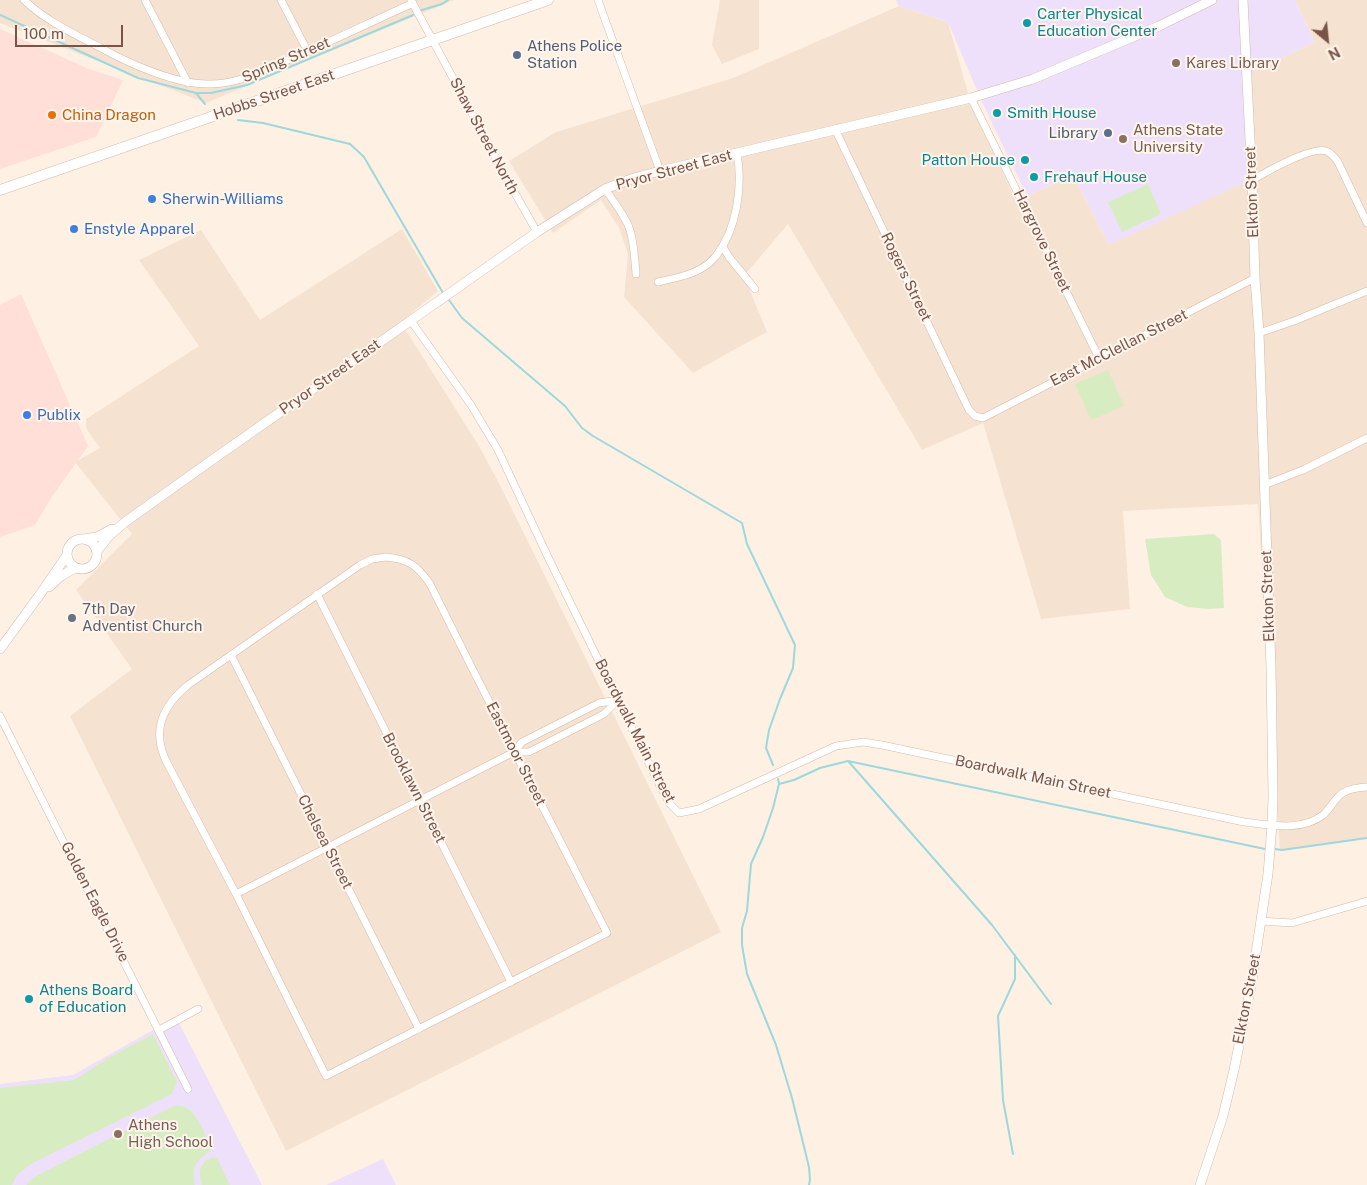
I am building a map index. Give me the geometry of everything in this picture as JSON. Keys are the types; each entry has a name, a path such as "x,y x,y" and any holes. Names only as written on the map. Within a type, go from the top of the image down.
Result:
{"main road":[{"name":"Hobbs Street East","path":"0,190 548,0"}],"street":[{"name":"Spring Street","path":"24,0 63,28 117,57 173,79 188,83 207,84 233,82 250,76 308,52 412,2"},
{"path":"145,0 188,83"},
{"path":"281,0 308,52"},
{"path":"598,0 660,171"},
{"name":"Pryor Street East","path":"97,551 109,536 125,522 212,460 537,232 605,189 660,171 971,98 1033,79 1159,26 1212,0"},
{"name":"Elkton Street","path":"1200,1185 1223,1116 1251,986 1268,874 1274,797 1259,334 1243,0"},
{"name":"Shaw Street North","path":"412,2 537,232"},
{"name":"Hargrove Street","path":"971,98 1099,358"},
{"name":"Rogers Street","path":"835,129 969,410 975,416 983,418"},
{"path":"1252,180 1307,152 1325,150 1338,162 1367,223"},
{"path":"658,282 688,275 709,264 723,247 734,220 739,196 737,153"},
{"path":"605,189 630,230 634,246 636,274"},
{"path":"723,247 754,289"},
{"name":"East McClellan Street","path":"983,418 1255,278"},
{"path":"1259,334 1367,291"},
{"name":"Boardwalk Main Street","path":"411,321 470,405 498,450 660,786 670,804 679,813 699,809 836,746 863,742 1244,822 1272,825"},
{"path":"1264,485 1303,470 1367,438"},
{"name":"Pryor Street East","path":"83,539 97,538 125,522"},
{"path":"0,649 67,555 71,544 83,539 92,543 97,551 96,559 91,566 83,569 75,568 61,576 41,593"},
{"path":"67,555 69,562 75,568"},
{"name":"Eastmoor Street","path":"386,557 401,558 411,563 421,571 430,584 607,933 326,1076 236,894 165,759 160,742 159,727 166,709 176,694 231,655 360,565 372,559 386,557"},
{"name":"Brooklawn Street","path":"317,594 511,982"},
{"name":"Chelsea Street","path":"231,655 419,1029"},
{"path":"514,752 529,752 604,714 618,700"},
{"path":"236,894 514,752 522,742 598,703 618,700"},
{"name":"Golden Eagle Drive","path":"0,716 188,1089"},
{"path":"1272,825 1294,826 1311,823 1324,814 1340,794 1367,787"},
{"path":"1261,922 1292,923 1367,900"},
{"path":"159,1030 198,1009"}],"shaded area":[{"path":"0,0 454,0 206,103 0,23"},
{"path":"720,0 759,0 759,49 722,64 712,45"},
{"name":"Athens State University","path":"896,0 1295,0 1315,42 1251,73 1248,181 1109,245 1073,175 1027,196 982,102 948,22 899,6"},
{"path":"1295,0 1367,0 1367,838 1280,851 1258,504 1123,511 1130,609 1041,619 983,423 922,450 788,224 744,276 767,332 693,373 624,297 628,254 619,228 601,200 553,233 509,161 556,132 733,78 899,6 948,22 972,107 1016,201 1073,175 1109,245 1251,73 1315,42"},
{"path":"0,29 89,69 123,80 96,137 0,169"},
{"path":"402,229 438,291 400,323 479,446 501,487 721,932 286,1151 70,716 132,669 76,590 132,534 75,462 100,448 86,428 86,419 199,346 139,260 201,230 260,320"},
{"path":"21,294 88,446 51,498 35,525 0,537 0,305"},
{"name":"Athens High School","path":"176,1017 262,1185 0,1185 0,1084 73,1075"},
{"path":"383,1159 396,1185 326,1185 339,1179"}],"green space":[{"path":"1148,184 1161,214 1122,232 1108,202"},
{"path":"1108,370 1124,406 1091,420 1075,384"},
{"path":"1214,534 1221,540 1224,608 1187,607 1165,597 1151,575 1145,539"},
{"path":"153,1034 177,1082 172,1094 31,1164 17,1175 12,1185 0,1185 0,1088 74,1080 110,1057"},
{"path":"174,1106 187,1108 193,1113 210,1145 210,1151 201,1158 194,1169 195,1185 26,1185 40,1174"},
{"path":"212,1157 217,1158 230,1185 202,1185 200,1176 202,1165"}],"waterway":[{"path":"422,10 442,4 448,0"},
{"path":"0,15 138,78 196,93 211,93 247,85 413,15"},
{"path":"196,93 205,104"},
{"path":"238,120 263,123 350,144 364,157 443,293"},
{"path":"449,300 462,318 565,406 582,428 742,523 747,544 795,645 793,668 769,730 766,748 773,765"},
{"path":"779,784 794,780 820,768 848,761 1265,849"},
{"path":"849,762 992,925 1051,1004"},
{"path":"778,779 779,784 773,808 751,864 747,911 742,928 742,945 747,974 776,1045 792,1098 809,1167 809,1185"},
{"path":"1275,849 1282,850 1367,838"},
{"path":"1013,1154 1003,1100 998,1016 1015,979 1015,955"}],"place":[{"name":"Carter Physical Education Center","path":"1027,23"},
{"name":"Athens Police Station","path":"517,55"},
{"name":"Kares Library","path":"1176,63"},
{"name":"Smith House","path":"997,113"},
{"name":"China Dragon","path":"52,115"},
{"name":"Library","path":"1108,133"},
{"name":"Athens State University","path":"1123,139"},
{"name":"Patton House","path":"1025,160"},
{"name":"Frehauf House","path":"1034,177"},
{"name":"Sherwin-Williams","path":"152,199"},
{"name":"Enstyle Apparel","path":"74,229"},
{"name":"Publix","path":"27,415"},
{"name":"7th Day Adventist Church","path":"72,618"},
{"name":"Athens Board of Education","path":"29,999"},
{"name":"Athens High School","path":"118,1134"}]}
